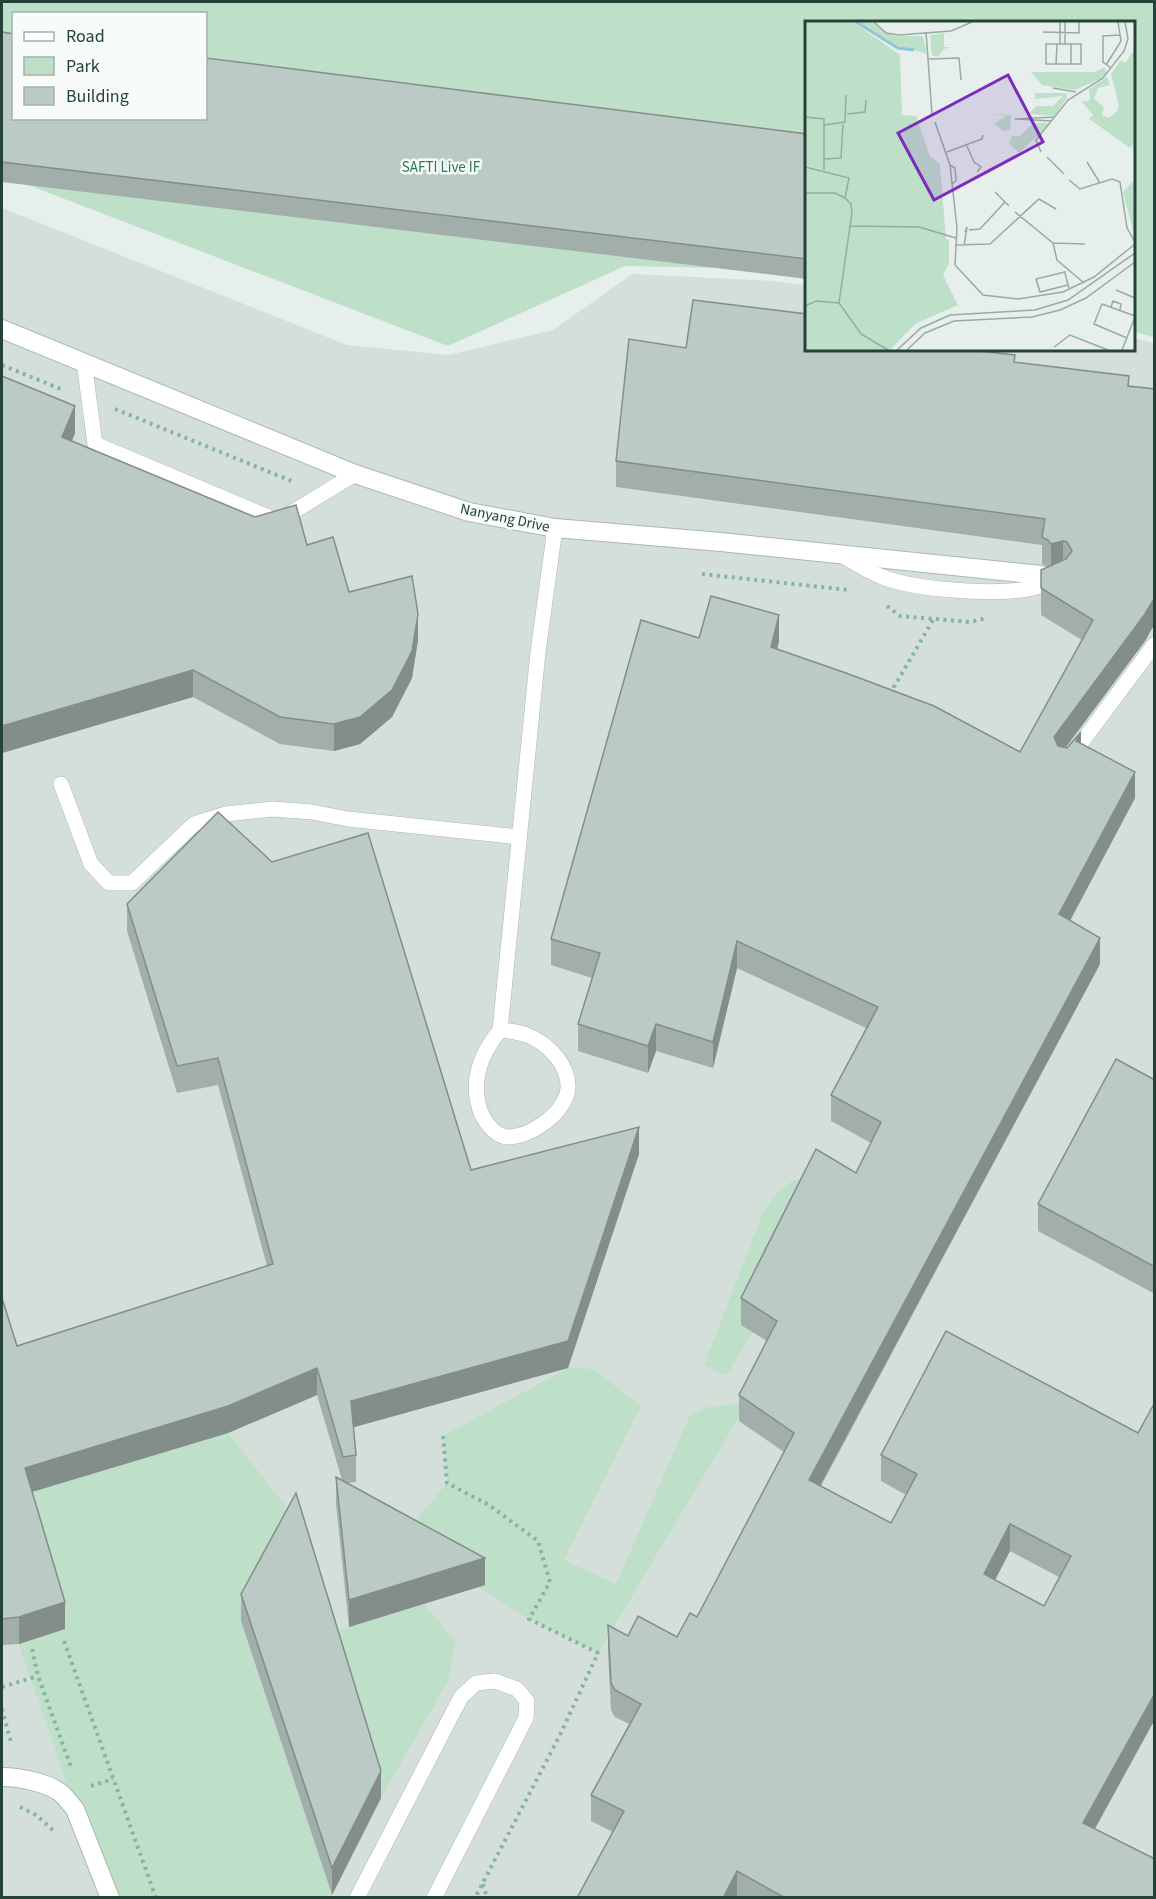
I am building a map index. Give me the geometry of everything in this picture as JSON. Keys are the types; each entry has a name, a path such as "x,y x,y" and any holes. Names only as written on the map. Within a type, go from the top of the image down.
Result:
{"street":[{"name":"Nanyang Drive","path":"2,329 355,474 469,512 555,528 1041,575"},
{"path":"2,1777 36,1783 59,1792 67,1800 75,1809 110,1898"}],"lane":[{"path":"84,362 94,444 278,521 355,474"},
{"path":"500,1030 521,1032 545,1044 559,1059 568,1080 567,1094 558,1111 543,1124 509,1137 498,1133 485,1122 478,1104 476,1083 482,1058 490,1042 500,1030 538,652 555,528"},
{"path":"840,554 881,577 911,585 999,591 1030,589 1062,577"},
{"path":"1064,765 1155,645"},
{"path":"61,784 91,864 110,883 132,883 194,824 226,814 273,809 312,812 348,819 519,837"},
{"path":"357,1898 461,1697 476,1683 495,1681 517,1689 527,1701 526,1718 434,1898"}],"path":[{"path":"2,365 300,484"},
{"path":"901,703 894,687 933,620"},
{"path":"443,1436 447,1483 489,1505 538,1541 550,1582 530,1619 598,1653 560,1735 475,1898"},
{"path":"64,1641 156,1898"},
{"path":"32,1649 38,1676 71,1767"},
{"path":"2,1688 38,1676"},
{"path":"2,1709 11,1742"},
{"path":"85,1788 113,1779"},
{"path":"18,1806 36,1815 57,1834"},
{"path":"482,1883 487,1898"}],"shaded area":[{"path":"2,208 347,345 449,355 553,330 632,274 773,281 805,285 805,351 1135,351 1135,338 1154,343 1154,1897 2,1897"}],"green space":[{"name":"SAFTI Live IF","path":"2,2 1154,2 1154,337 1135,332 1135,21 805,21 805,275 777,269 625,266 448,346 2,175"},
{"path":"816,1175 753,1332 726,1376 704,1365 763,1212 779,1191 792,1181"},
{"path":"568,1368 593,1369 641,1406 564,1560 616,1584 689,1417 707,1407 748,1402 598,1653 529,1619 400,1539 447,1483 443,1436"},
{"path":"228,1433 296,1519 241,1621 332,1895 330,1897 110,1897 75,1809 19,1644 65,1629 25,1494"},
{"path":"424,1604 456,1642 448,1681 381,1798 331,1633"}],"building":[{"path":"2,32 12,34 12,120 207,120 207,58 805,134 805,259 2,162"},
{"path":"693,300 805,314 805,351 979,351 1015,355 1014,362 1129,376 1128,386 1155,389 1155,597 1145,614 1054,737 1058,746 1067,748 1081,732 1076,741 1135,772 1059,914 1100,938 809,1480 891,1523 917,1474 881,1455 946,1331 1138,1433 1155,1402 1155,1693 1083,1823 1155,1859 1155,1898 785,1898 737,1871 723,1898 577,1898 624,1811 591,1795 641,1704 615,1690 611,1683 608,1625 628,1636 638,1616 677,1637 690,1613 697,1617 794,1433 739,1395 777,1321 741,1298 816,1149 856,1173 881,1122 831,1095 878,1007 737,941 713,1042 656,1024 648,1046 578,1024 600,953 551,939 641,620 699,638 711,596 779,615 771,647 934,706 1020,752 1093,620 1041,588 1041,570 1066,559 1072,551 1067,542 1051,544 1042,537 1045,519 616,461 629,339 686,348","holes":["1010,1524 1071,1556 1044,1606 984,1574"]},
{"path":"2,376 75,406 62,437 255,517 296,505 307,545 333,537 349,592 412,576 418,614 412,651 392,690 360,717 334,724 280,717 193,670 2,726"},
{"path":"218,812 272,862 368,833 471,1170 639,1127 568,1341 351,1401 356,1455 343,1457 317,1368 228,1406 25,1468 65,1602 19,1617 2,1619 2,1298 17,1346 273,1264 218,1058 177,1066 127,904"},
{"path":"1116,1059 1155,1080 1155,1267 1038,1204"},
{"path":"336,1477 400,1512 485,1558 349,1600"},
{"path":"296,1493 381,1771 332,1868 241,1594"}]}
